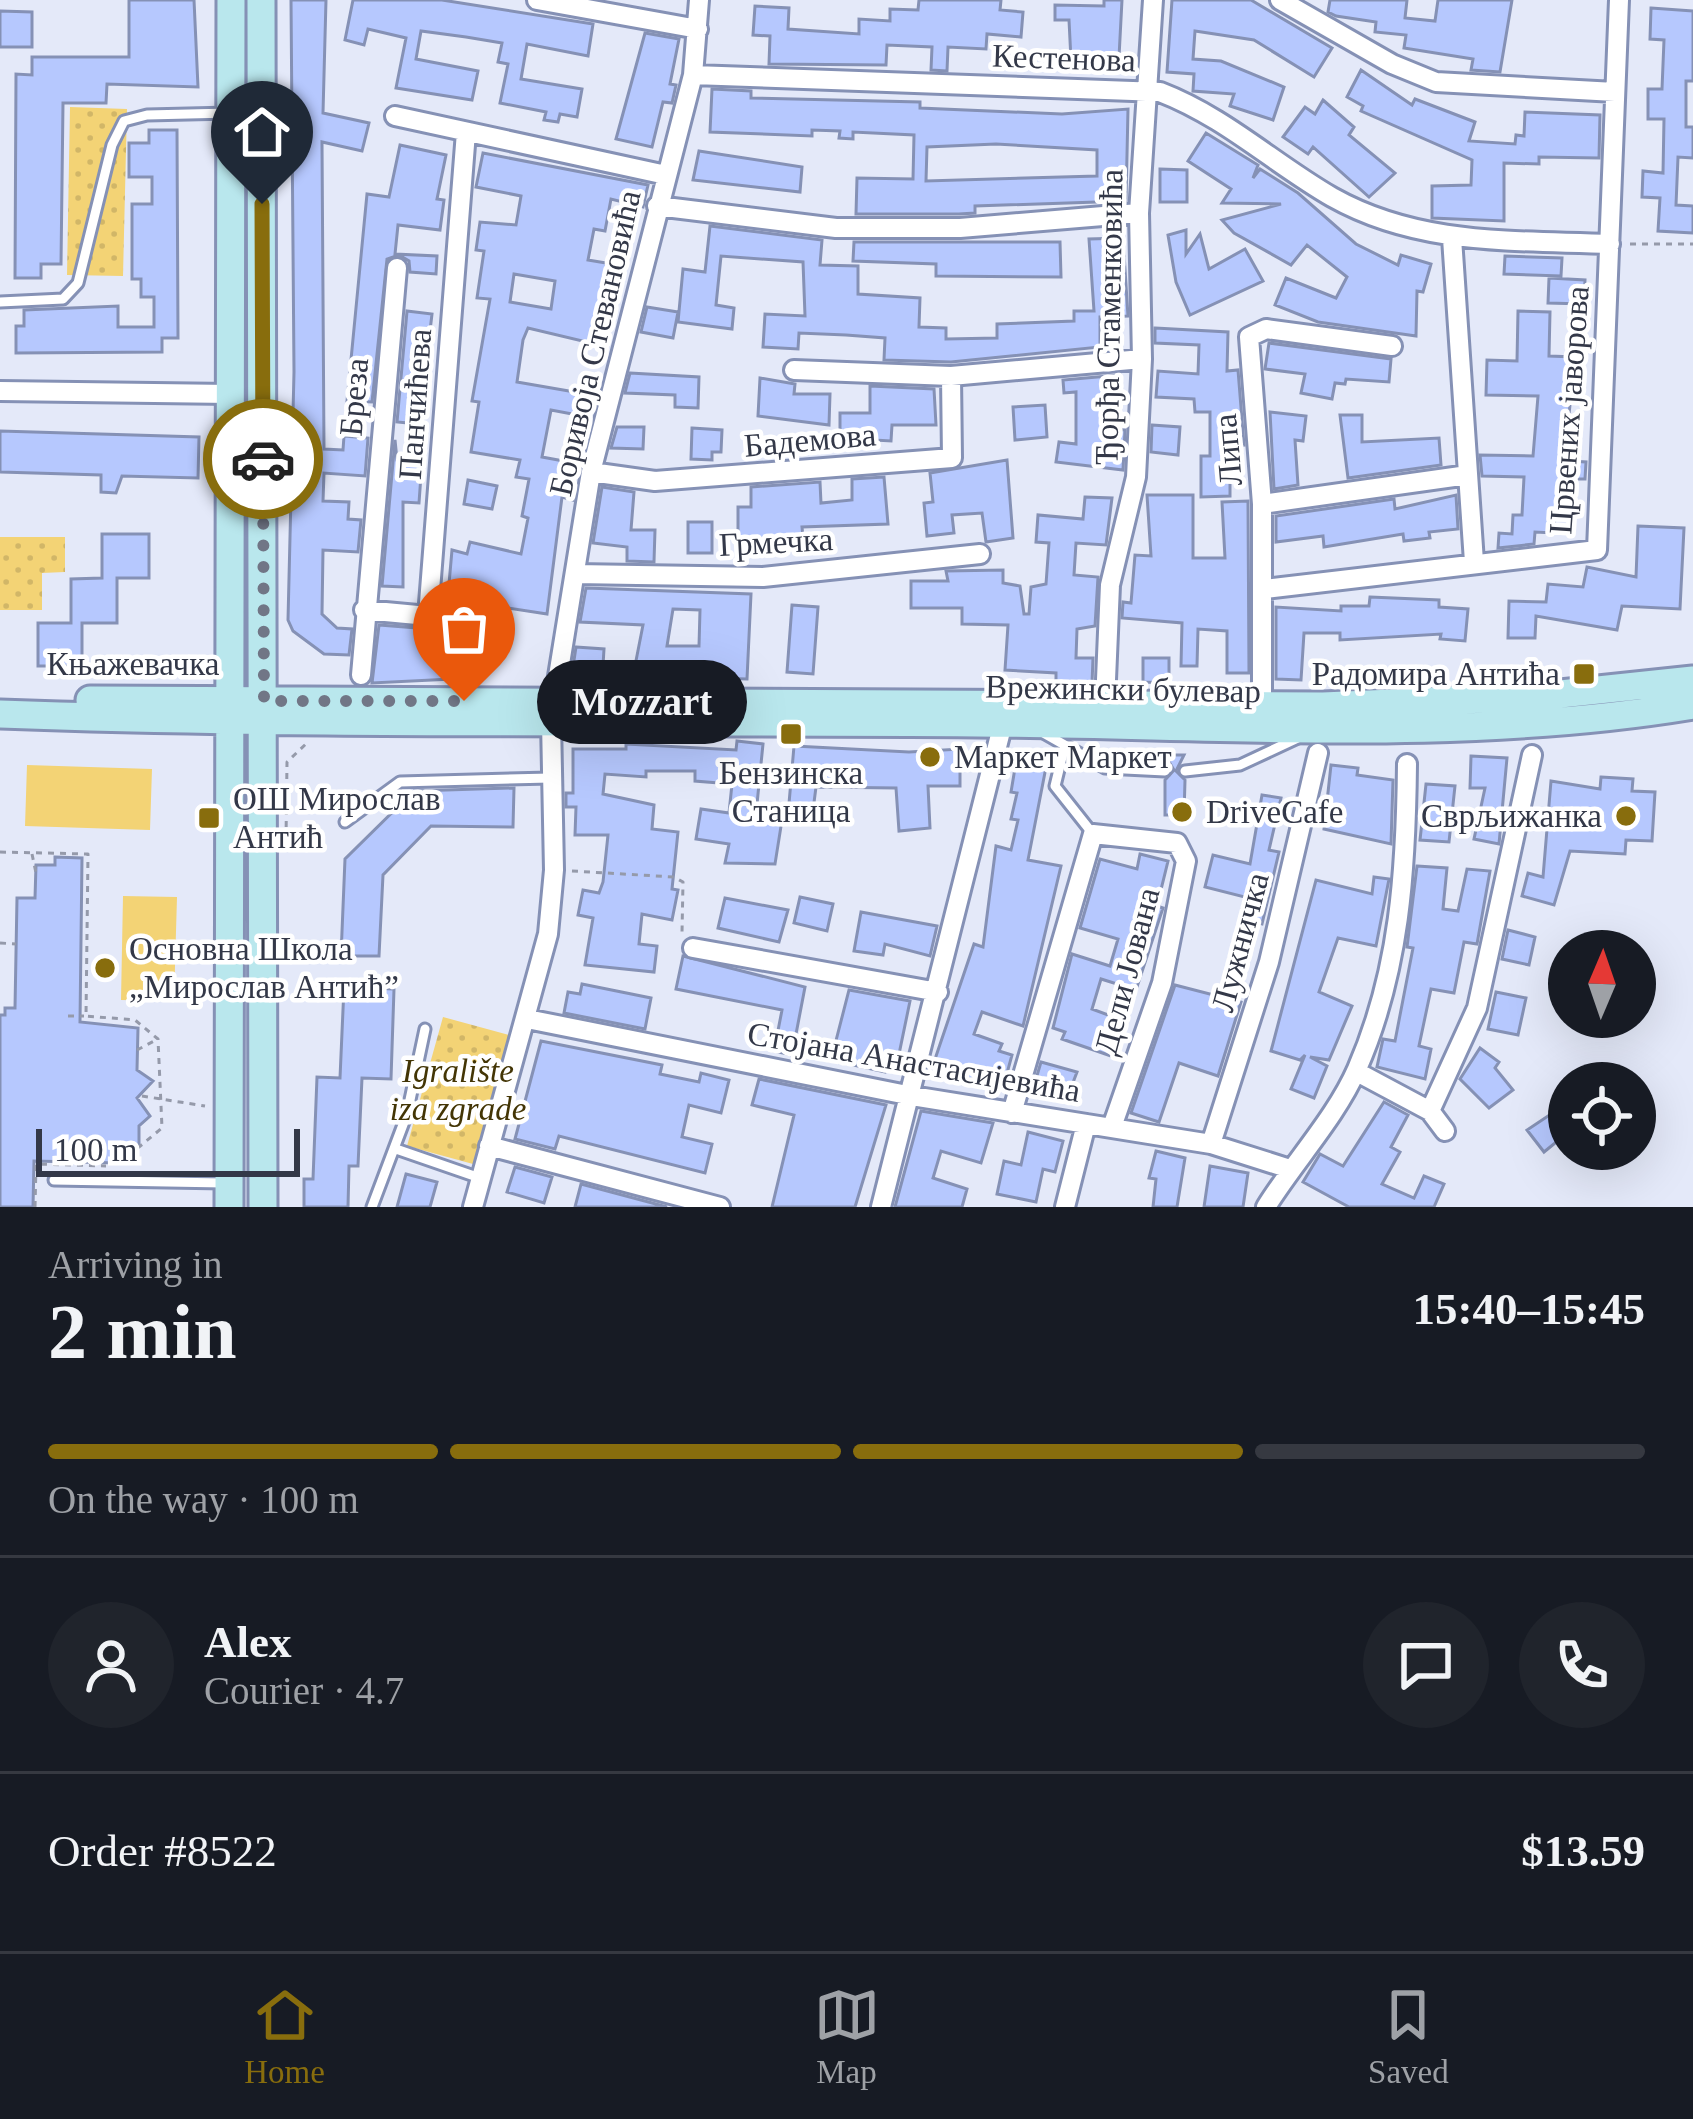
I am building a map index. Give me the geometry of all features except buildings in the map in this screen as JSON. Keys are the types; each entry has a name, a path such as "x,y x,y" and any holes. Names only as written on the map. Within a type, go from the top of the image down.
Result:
{"main road":[{"path":"230,1195 231,0"},
{"path":"261,0 263,1207"},
{"name":"Врежински булевар","path":"553,711 1105,703 1262,706 1532,698 1693,680"},
{"name":"Књажевачка","path":"0,698 231,711"},
{"name":"Врежински булевар","path":"553,711 1032,723 1312,741 1693,705"},
{"name":"Књажевачка","path":"0,714 553,711"}],"street":[{"path":"536,0 698,29"},
{"name":"Боривоја Стевановића","path":"473,1207 548,934 554,870 553,711 590,472 693,74 699,0"},
{"name":"Ђорђа Стаменковића","path":"1105,703 1110,585 1136,477 1142,359 1139,213 1153,0"},
{"path":"1280,0 1392,64 1436,82 1615,92"},
{"name":"Црвених јаворова","path":"1265,589 1597,550 1618,0"},
{"name":"Кестенова","path":"693,74 1145,90 1225,122 1332,196 1392,225 1452,238 1610,244"},
{"path":"395,116 666,176"},
{"name":"Панчићева","path":"364,610 428,616 466,132"},
{"path":"657,206 836,228 960,228 1139,213"},
{"path":"1452,238 1474,562"},
{"name":"Бреза","path":"361,675 397,268"},
{"name":"Липа","path":"1262,706 1265,589 1249,337 1266,329 1392,346"},
{"path":"794,370 951,376 1142,359"},
{"name":"Бадемова","path":"590,472 656,481 952,458 951,376"},
{"path":"0,391 231,394"},
{"path":"1262,504 1468,476"},
{"name":"Грмечка","path":"575,574 763,577 980,554"},
{"path":"881,1207 1003,723"},
{"name":"Лужничка","path":"1211,1144 1269,962 1312,741"},
{"path":"1430,1111 1477,1008 1532,755"},
{"path":"1266,1207 1357,1072 1395,950 1406,882 1408,764"},
{"path":"1012,1113 1093,834"},
{"name":"Дели Јована","path":"1093,834 1177,843 1186,861 1162,983 1112,1127"},
{"path":"693,948 938,992"},
{"name":"Стојана Анастасијевића","path":"526,1019 911,1096 1211,1144 1290,1169"},
{"path":"1357,1072 1430,1111 1445,1132"},
{"path":"1065,1207 1086,1124"},
{"path":"489,1146 720,1207"}],"lane":[{"path":"0,302 63,298 78,283 112,145 124,122 147,115 231,113"},
{"path":"1032,723 1064,749 1106,768 1165,771"},
{"path":"1185,771 1240,765 1295,741 1312,741"},
{"path":"1064,749 1055,786 1093,834"},
{"path":"345,822 400,782 550,778"},
{"path":"372,1207 376,1187 396,1149 425,1029"},
{"path":"396,1149 481,1178"},
{"path":"54,1180 230,1195"}],"path":[{"path":"1610,244 1693,244"},
{"path":"287,762 309,746"},
{"path":"0,852 88,854 86,1016"},
{"path":"32,853 36,873"},
{"path":"554,870 674,877 683,882 682,935 693,948"},
{"path":"0,943 16,944"},
{"path":"35,1207 36,1164 119,1166 162,1129 158,1040 135,1021 68,1016"},
{"path":"137,1050 158,1040"},
{"path":"142,1096 210,1106"},
{"path":"118,1148 134,1155"}],"green space":[{"path":"70,107 127,109 123,276 67,275"},
{"path":"0,537 65,537 65,572 42,573 42,610 0,610"},
{"path":"27,765 152,769 150,830 25,826"},
{"path":"123,896 177,897 174,1001 121,1000"},
{"name":"Igralište iza zgrade","path":"443,1017 509,1035 473,1164 407,1146"}],"way so far":[{"path":"263,459 264,701 464,701"}],"place":[{"name":"Радомира Антића","path":"1584,674"},
{"name":"Mozzart","path":"464,701"},
{"name":"Бензинска Станица","path":"791,734"},
{"name":"Маркет Маркет","path":"930,757"},
{"name":"DriveCafe","path":"1182,812"},
{"name":"Сврљижанка","path":"1626,816"},
{"name":"ОШ Мирослав Антић","path":"209,818"},
{"name":"Основна Школа „Мирослав Антић”","path":"105,968"}],"route":[{"path":"262,204 263,459"}]}
